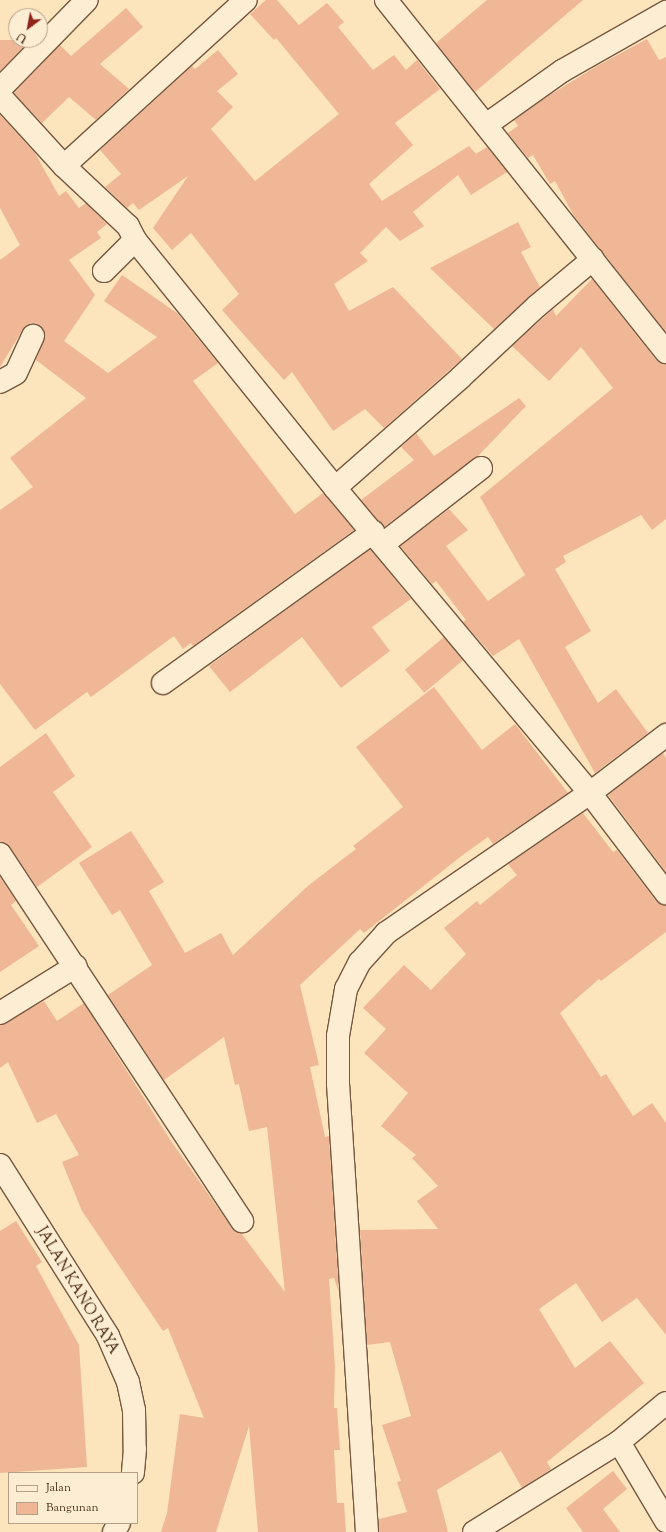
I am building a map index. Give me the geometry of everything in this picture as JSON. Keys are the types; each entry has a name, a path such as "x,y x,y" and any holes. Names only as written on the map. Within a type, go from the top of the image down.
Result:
{"street":[{"path":"0,89 87,0"},
{"path":"64,166 246,0"},
{"path":"386,0 666,352"},
{"path":"486,125 562,71 666,12"},
{"path":"0,96 64,166 128,226 135,240 335,488 590,793 666,893"},
{"path":"104,271 135,240"},
{"path":"335,488 460,378 537,306 593,259"},
{"path":"0,382 16,373 33,336"},
{"path":"163,684 481,468"},
{"path":"367,1532 338,1084 338,1036 346,989 360,962 386,933 590,793 666,735"},
{"path":"0,854 76,966 242,1220"},
{"path":"0,1013 76,966"},
{"name":"JALAN KANO RAYA","path":"0,1165 108,1336 128,1382 134,1410 135,1448 133,1472"},
{"path":"474,1532 619,1442 666,1403"},
{"path":"619,1442 666,1521"}],"building":[{"path":"266,0 277,0 299,25 327,3 344,22 338,27 373,70 394,55 406,70 417,60 440,89 395,123 413,145 369,184 382,201 469,146 476,154 487,147 507,172 471,195 458,175 413,212 424,226 400,241 386,227 360,253 368,261 334,284 349,311 393,287 462,359 384,428 365,409 333,431 292,372 284,380 222,310 239,294 191,233 172,250 153,228 188,176 139,210 133,203 127,208 105,187 121,174 100,150 192,66 195,69 218,50 238,74 217,91 233,107 211,129 255,181 339,114 276,38 274,40 250,14"},
{"path":"487,0 583,0 475,92 436,43"},
{"path":"126,8 143,27 100,64 129,89 96,120 69,97 42,123 14,93 60,45 71,56"},
{"path":"647,39 659,60 666,57 666,332 574,216 555,181 550,184 533,155 528,158 508,133 518,126 514,120 548,96 597,66"},
{"path":"0,40 8,40 8,48 22,48 0,71"},
{"path":"0,115 35,153 59,196 66,191 79,208 86,203 107,224 97,232 101,238 69,260 95,295 64,341 108,373 157,337 104,301 122,275 177,313 218,363 193,381 295,514 323,493 354,530 193,646 191,643 183,649 174,636 91,697 87,692 35,730 0,684 0,510 33,487 10,458 86,398 36,360 45,335 38,325 25,326 0,367 0,260 20,245 0,208"},
{"path":"518,222 531,247 521,252 540,287 494,329 430,268"},
{"path":"592,279 656,360 666,364 666,519 652,530 641,515 563,556 566,562 555,569 591,631 565,647 598,703 616,689 648,733 595,773 519,639 493,656 463,622 466,620 436,581 432,584 400,546 449,509 468,530 446,546 488,601 525,575 480,497 613,388 581,347 549,381 512,346 553,309 556,316"},
{"path":"519,398 526,406 478,456 384,527 361,500 414,460 401,447 416,433 434,456"},
{"path":"370,549 411,599 372,627 390,651 341,688 302,637 230,692 209,666"},
{"path":"444,637 463,660 424,693 405,670"},
{"path":"434,687 482,750 515,724 568,793 493,844 488,837 464,854 364,933 360,929 300,985 319,1065 310,1067 325,1137 329,1136 339,1292 334,1278 329,1279 335,1366 334,1408 337,1408 340,1450 334,1450 337,1503 344,1503 346,1532 258,1532 249,1426 216,1532 161,1532 167,1513 180,1414 204,1418 168,1328 163,1331 82,1211 62,1162 79,1155 56,1114 37,1123 8,1062 0,1068 0,1025 44,1001 57,1021 84,1003 171,1141 232,1228 241,1233 285,1292 267,1127 249,1131 239,1084 235,1085 224,1037 164,1080 108,995 152,965 120,910 112,915 79,863 131,831 164,882 149,891 185,953 221,933 233,955 309,885 356,849 353,846 403,807 356,747"},
{"path":"46,733 75,776 53,792 92,847 37,887 10,847 0,842 0,767"},
{"path":"663,753 666,758 666,872 608,795"},
{"path":"583,813 613,852 617,850 656,901 666,905 666,932 601,981 599,979 560,1013 601,1077 606,1074 633,1116 652,1103 666,1123 666,1335 637,1298 602,1322 576,1283 539,1309 575,1368 610,1341 644,1383 547,1462 551,1469 522,1488 501,1451 437,1490 448,1532 379,1532 379,1519 407,1512 397,1482 401,1481 382,1425 411,1416 390,1342 367,1345 360,1230 438,1229 417,1201 438,1186 412,1158 416,1155 381,1126 408,1093 364,1053 386,1029 363,1008 404,965 431,990 466,954 444,928 477,901 480,905 517,875 508,864"},
{"path":"0,877 16,901 11,905 39,946 0,972"},
{"path":"16,1221 42,1262 36,1266 79,1345 87,1467 0,1473 0,1231"},
{"path":"613,1471 627,1489 603,1509 620,1532 583,1532 566,1508"}]}
